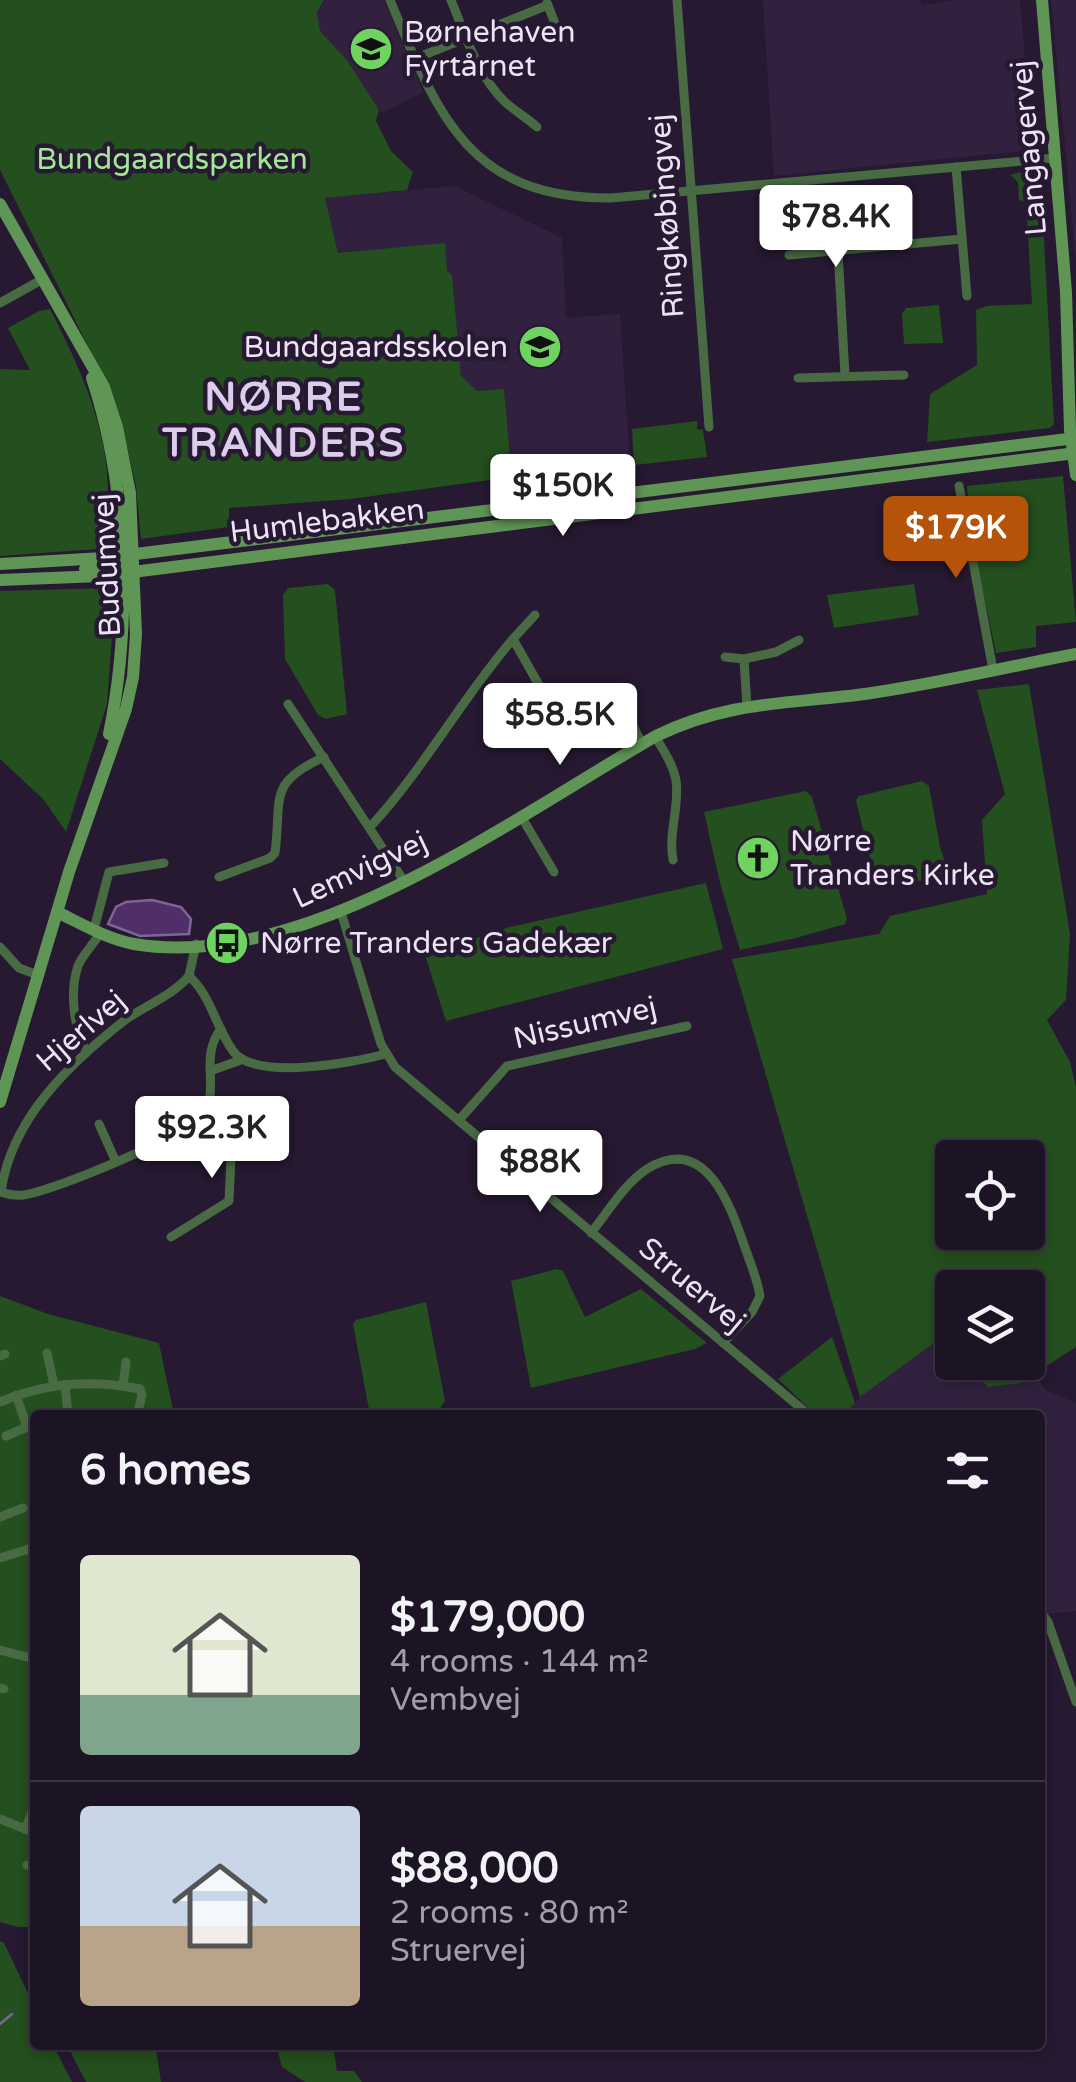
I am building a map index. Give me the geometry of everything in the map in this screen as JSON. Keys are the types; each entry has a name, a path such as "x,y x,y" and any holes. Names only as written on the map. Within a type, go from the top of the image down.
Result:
{"street":[{"path":"390,0 430,95 448,123 478,155 502,173 557,194 584,198 690,191 1056,158"},
{"path":"451,0 492,88 538,127"},
{"name":"Ringkøbingvej","path":"677,0 709,427"},
{"name":"Langagervej","path":"1042,0 1065,222 1076,475"},
{"path":"414,59 546,2 560,36 571,41"},
{"path":"956,167 967,296"},
{"name":"Budumvej","path":"0,204 85,356 110,437 128,564 120,680 101,775 0,1102"},
{"path":"789,255 962,239"},
{"path":"838,250 844,375"},
{"path":"0,302 43,279"},
{"name":"Langagervej","path":"1066,292 1076,340"},
{"name":"Langagervej","path":"1068,356 1076,397"},
{"path":"798,378 904,374"},
{"name":"Humlebakken","path":"128,564 245,540 1075,446"},
{"name":"Humlebakken","path":"0,564 128,564 1075,446"},
{"path":"959,486 993,670"},
{"path":"5,580 128,564"},
{"path":"370,826 392,803 476,681 535,615"},
{"path":"503,720 544,694 513,639"},
{"path":"725,656 744,659 776,652 799,640"},
{"name":"Lemvigvej","path":"57,912 117,940 154,946 227,943 279,933 341,912 404,881 656,736 695,718 748,707 866,694 1076,654"},
{"path":"744,659 748,707"},
{"path":"617,693 642,744"},
{"path":"288,704 404,881"},
{"path":"656,736 676,782 670,837 672,860"},
{"path":"220,877 275,853 282,787 297,770 324,757"},
{"path":"522,816 554,872"},
{"path":"88,1052 75,1021 78,968 97,931 108,872 160,864 157,877"},
{"name":"Struervej","path":"341,912 386,1054 395,1067 803,1410"},
{"path":"196,944 189,976 207,998 241,1060"},
{"path":"0,947 19,968 38,974"},
{"name":"Hjerlvej","path":"1,1192 4,1166 22,1127 51,1089 125,1020 169,994 189,976"},
{"name":"Nissumvej","path":"458,1120 507,1066 687,1026"},
{"path":"1,1192 26,1195 116,1162 202,1116 207,1106 210,1048 221,1029"},
{"path":"210,1071 241,1060 279,1068 306,1067 386,1054"},
{"path":"171,1237 229,1201 231,1156 209,1134 202,1116"},
{"path":"99,1124 116,1162"},
{"path":"591,1232 652,1167 679,1161 708,1172 728,1200 760,1296 752,1312 723,1343"},
{"path":"47,1352 67,1410"},
{"path":"123,1386 126,1362"},
{"path":"1,1400 59,1384 123,1386 142,1392 138,1410"},
{"path":"6,1436 27,1427 16,1395"},
{"path":"0,1516 23,1508"},
{"path":"0,1558 30,1549"},
{"path":"1045,1618 1076,1702"},
{"path":"0,1650 30,1658"},
{"path":"0,1820 30,1831"}],"shaded area":[{"name":"Børnehaven Fyrtårnet","path":"324,0 384,0 423,92 383,113 379,110 347,60 320,31 317,12"},
{"path":"763,0 920,0 922,5 957,0 1020,0 1033,150 774,176"},
{"path":"1051,0 1076,0 1076,261"},
{"name":"Bundgaardsskolen","path":"455,186 562,238 566,318 620,314 630,464 512,477 504,389 477,391 461,377 452,275 338,254 325,198"},
{"path":"152,900 181,907 191,919 189,934 140,936 108,924 116,907"},
{"path":"935,1342 935,1380 1039,1380 1046,1390 1076,1403 1076,1611 1048,1614 1045,1610 1045,1410 849,1410 860,1397"}],"green space":[{"name":"Bundgaardsparken","path":"0,0 324,0 317,12 320,31 347,60 379,110 376,121 391,151 413,172 407,190 325,198 338,253 445,243 447,271 452,275 461,376 477,391 504,389 512,477 350,499 229,508 229,527 141,539 136,486 122,425 107,384 0,170"},
{"path":"1025,171 1037,179 1042,202 1054,424 1050,428 927,442 930,394 977,365 976,310 1032,304 1026,202 1019,200 1018,182 1010,175"},
{"path":"939,305 943,343 904,344 902,314 906,308"},
{"path":"50,309 76,362 101,437 109,535 98,549 0,556 0,369 30,370 8,328"},
{"path":"697,421 697,429 703,430 707,457 634,465 632,429"},
{"path":"1063,476 1076,622 1036,626 1036,647 996,653 977,563 982,540 972,536 967,486"},
{"path":"328,584 335,590 347,714 326,719 318,715 285,659 283,595 288,588"},
{"path":"914,584 919,615 834,628 827,595"},
{"path":"108,588 115,595 107,704 66,832 44,800 0,759 0,591"},
{"path":"1029,684 1070,934 1066,1000 1047,1020 1070,1062 1076,1087 1076,1347 1045,1367 1045,1270 935,1270 935,1342 860,1397 732,959 879,934 890,916 987,894 982,820 1005,794 977,690"},
{"path":"922,781 929,786 946,876 877,889 856,800 859,796"},
{"path":"806,791 812,797 847,919 845,924 740,950 704,812"},
{"path":"706,883 723,949 446,1021 425,955 510,927"},
{"path":"557,1269 563,1271 585,1317 641,1289 707,1343 531,1388 511,1281"},
{"path":"0,1296 48,1314 159,1343 173,1410 30,1410 30,1927 0,1922"},
{"path":"426,1302 445,1401 439,1410 369,1410 353,1324"},
{"path":"832,1337 855,1403 849,1410 811,1410 778,1379"},
{"path":"981,1380 1025,1380 1020,1383 988,1387"},
{"path":"0,1941 30,1998 30,2050 56,2050 72,2082 0,2082"},
{"path":"70,2050 156,2050 161,2082 86,2082"},
{"path":"278,2050 334,2050 337,2071 354,2071 362,2082 305,2082 282,2067"}],"waterway":[{"path":"0,2024 12,2014"}],"place":[{"name":"Børnehaven Fyrtårnet","path":"371,49"},
{"name":"Bundgaardsskolen","path":"540,347"},
{"name":"Nørre Tranders Kirke","path":"758,858"},
{"name":"Nørre Tranders Gadekær","path":"227,943"}],"district":[{"name":"NØRRE TRANDERS","path":"284,420"}]}
